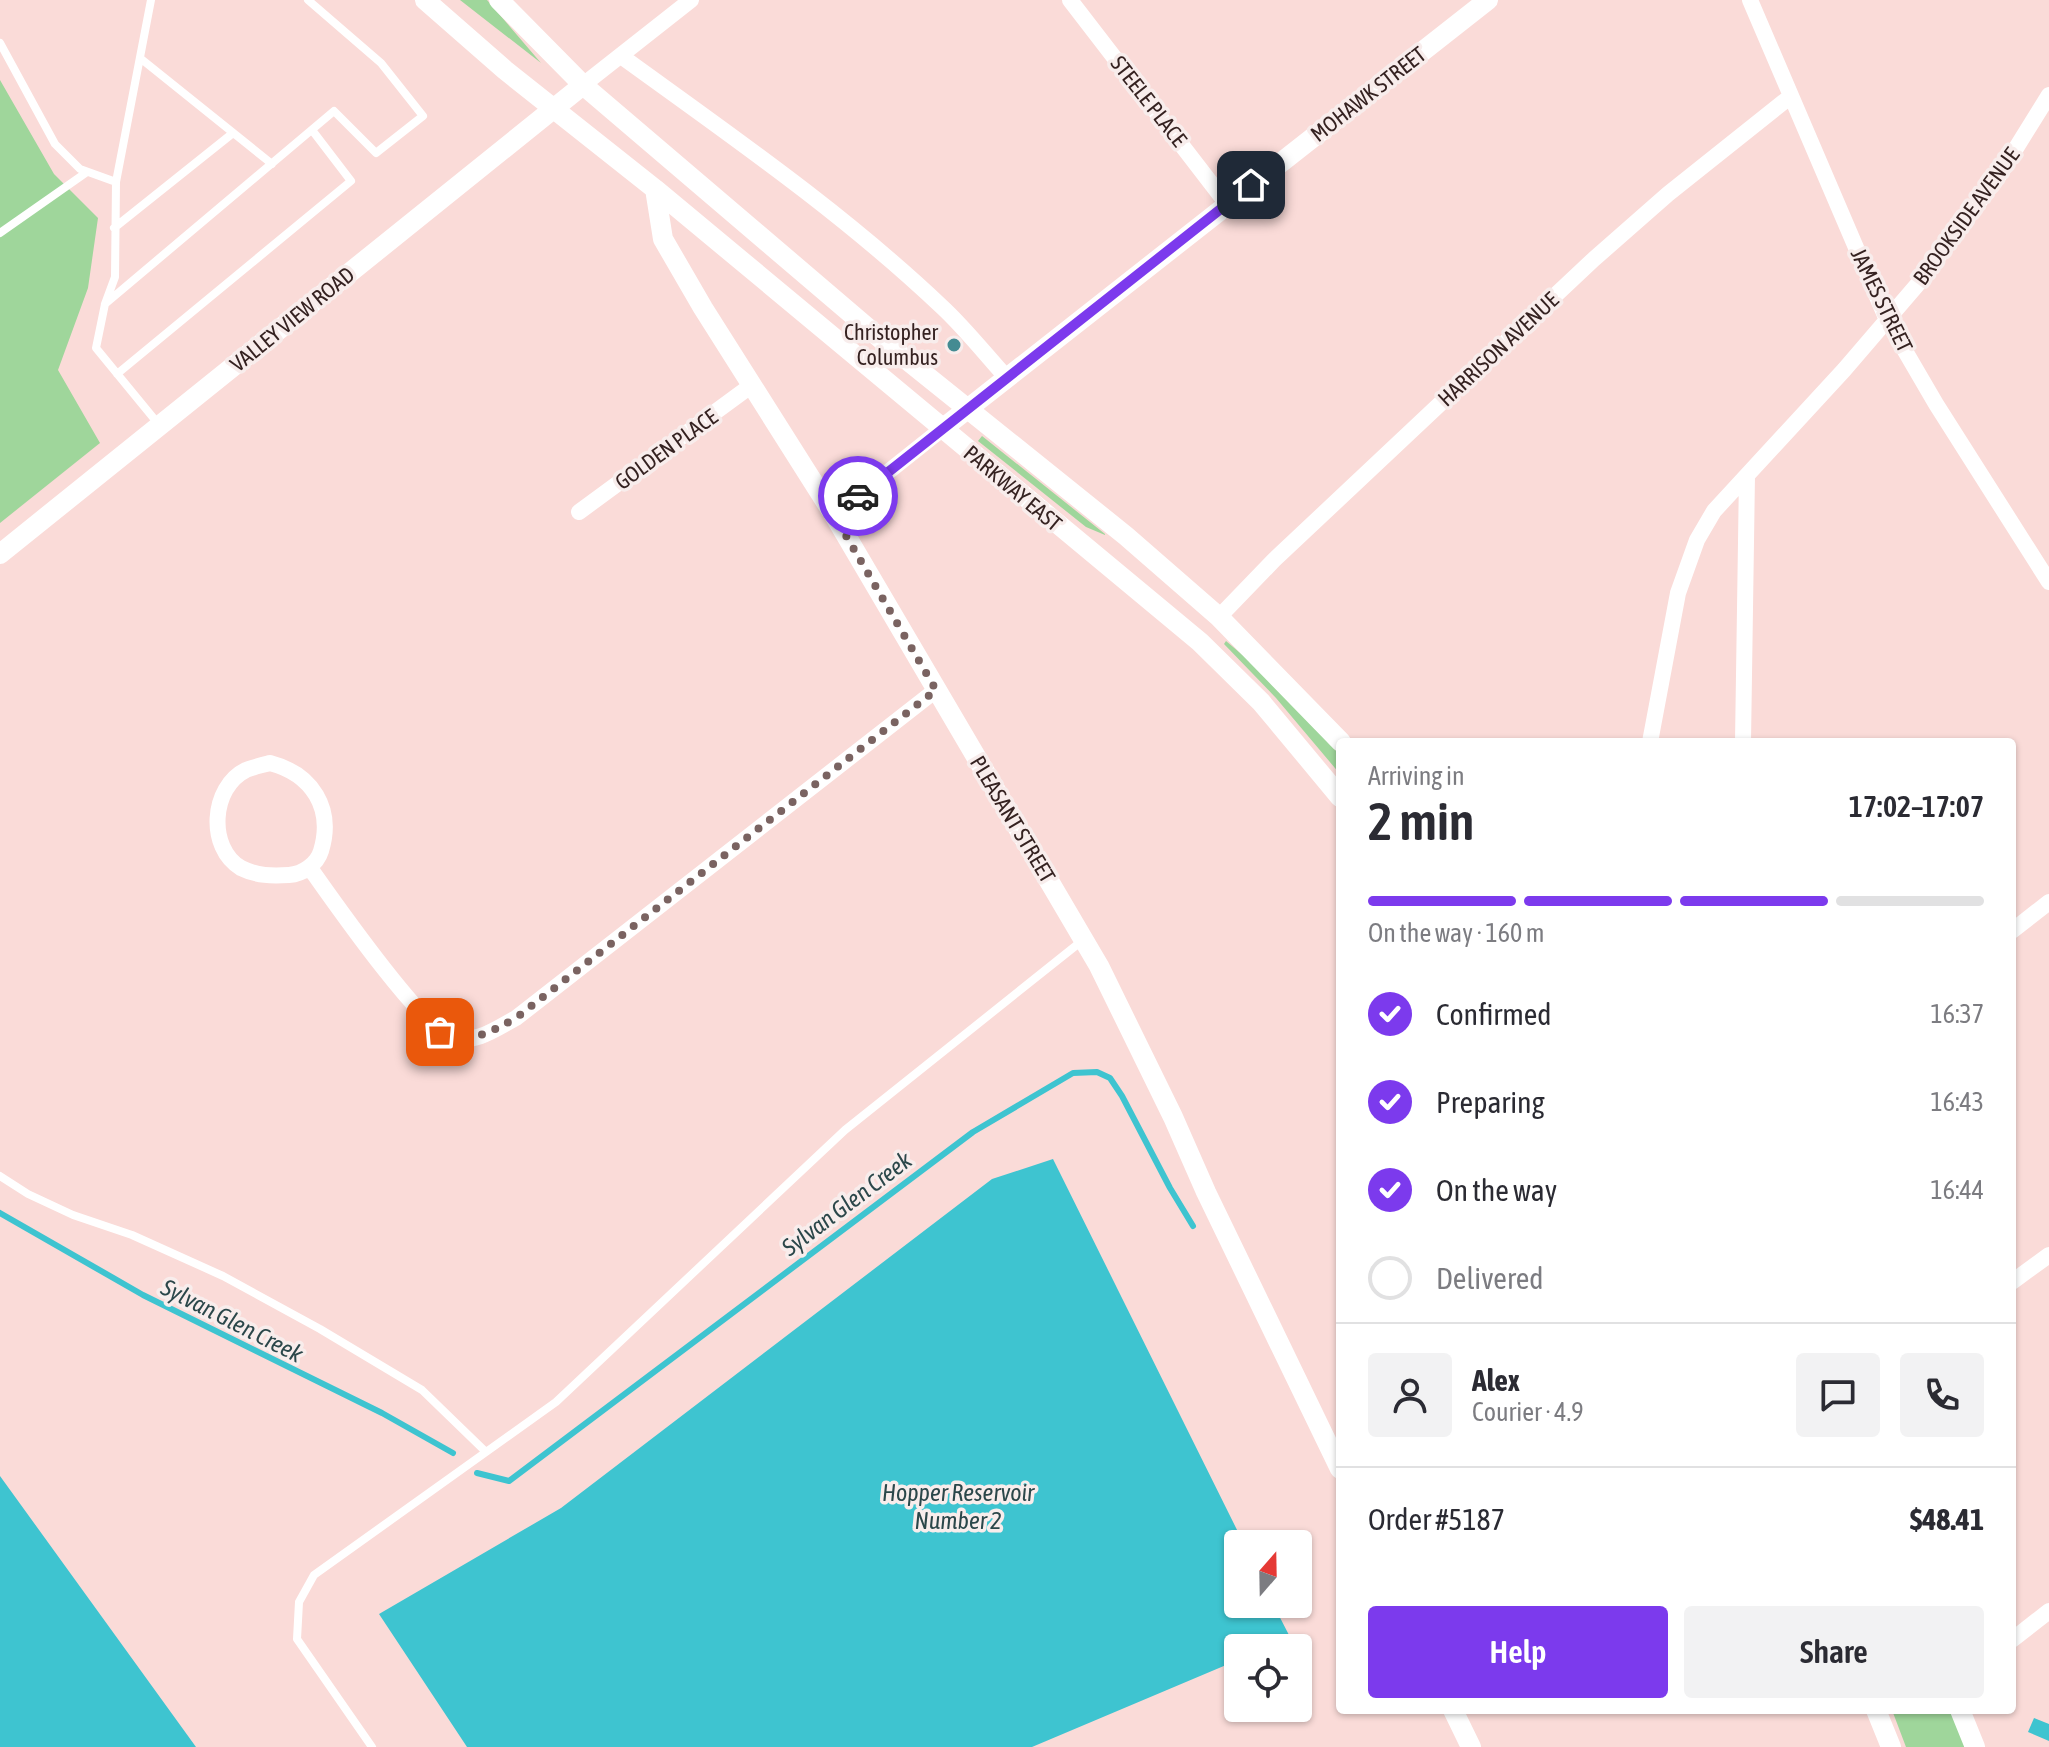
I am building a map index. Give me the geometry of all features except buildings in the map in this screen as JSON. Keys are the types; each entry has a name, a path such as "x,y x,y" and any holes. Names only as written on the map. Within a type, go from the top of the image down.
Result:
{"street":[{"name":"PARKWAY EAST","path":"425,0 1200,642 1261,702 1336,792"},
{"path":"499,0 583,85 691,0"},
{"name":"STEELE PLACE","path":"1070,0 1227,204"},
{"name":"MOHAWK STREET","path":"834,515 1488,0"},
{"name":"JAMES STREET","path":"1750,0 1887,320 1936,404 2049,582"},
{"path":"621,56 743,144 890,260 944,308 1007,378"},
{"name":"PARKWAY EAST","path":"583,85 882,340 1126,536 1219,617 1337,738"},
{"name":"VALLEY VIEW ROAD","path":"0,554 583,85"},
{"name":"HARRISON AVENUE","path":"1219,617 1274,560 1594,259 1668,194 1791,96"},
{"name":"BROOKSIDE AVENUE","path":"1651,738 1678,593 1692,554 1714,511 1887,320 2000,174 2049,98"},
{"name":"PLEASANT STREET","path":"655,189 663,239 834,515 1083,940 1173,1117 1336,1461"},
{"name":"GOLDEN PLACE","path":"579,512 752,385"},
{"path":"1743,738 1747,475"},
{"path":"310,868 426,1020 453,1038 479,1037 516,1018 936,690"},
{"path":"270,763 290,769 308,782 321,804 326,829 320,855 310,868 295,875 265,876 240,867 225,852 216,828 220,801 235,778 246,770 270,763"},
{"path":"2016,928 2049,902"},
{"path":"2016,1279 2049,1255"},
{"path":"2016,1637 2049,1611"},
{"path":"1455,1714 1471,1747"},
{"path":"1878,1714 1891,1747"},
{"path":"1962,1714 1975,1747"}],"lane":[{"path":"151,0 116,182 115,277 105,304 96,348 160,426"},
{"path":"105,304 334,111 376,153 423,116 381,63 308,0"},
{"path":"0,43 55,144 80,169 116,182"},
{"path":"140,58 272,164"},
{"path":"117,374 351,181 312,130"},
{"path":"114,228 233,133"},
{"path":"0,233 87,172"},
{"path":"372,1747 297,1639 299,1602 314,1575 556,1402 845,1130 1083,940"},
{"path":"0,1176 28,1194 73,1215 132,1235 223,1276 320,1329 422,1390 486,1452"}],"green space":[{"path":"460,0 487,0 541,63"},
{"path":"0,80 54,174 98,218 88,288 58,370 100,443 0,523"},
{"path":"982,436 1105,535 1086,527 978,441"},
{"path":"1226,641 1252,663 1336,751 1336,769 1276,698 1224,644"},
{"path":"1894,1714 1953,1714 1965,1747 1906,1747"}],"water":[{"name":"Hopper Reservoir Number 2","path":"1053,1159 1237,1530 1224,1530 1224,1618 1280,1618 1288,1634 1224,1634 1224,1666 1032,1747 467,1747 379,1614 561,1508 992,1179"},
{"path":"0,1476 196,1747 0,1747"},
{"path":"2034,1718 2049,1724 2049,1741 2028,1732"}],"waterway":[{"name":"Sylvan Glen Creek","path":"477,1473 509,1481 973,1132 1073,1073 1097,1072 1110,1078 1193,1226"},
{"name":"Sylvan Glen Creek","path":"0,1213 143,1295 382,1413 453,1453"}],"way so far":[{"path":"440,1032 453,1038 479,1037 516,1018 936,690 834,515 858,496"}],"place":[{"name":"Christopher Columbus","path":"954,345"}],"route":[{"path":"858,496 1251,185"}]}
